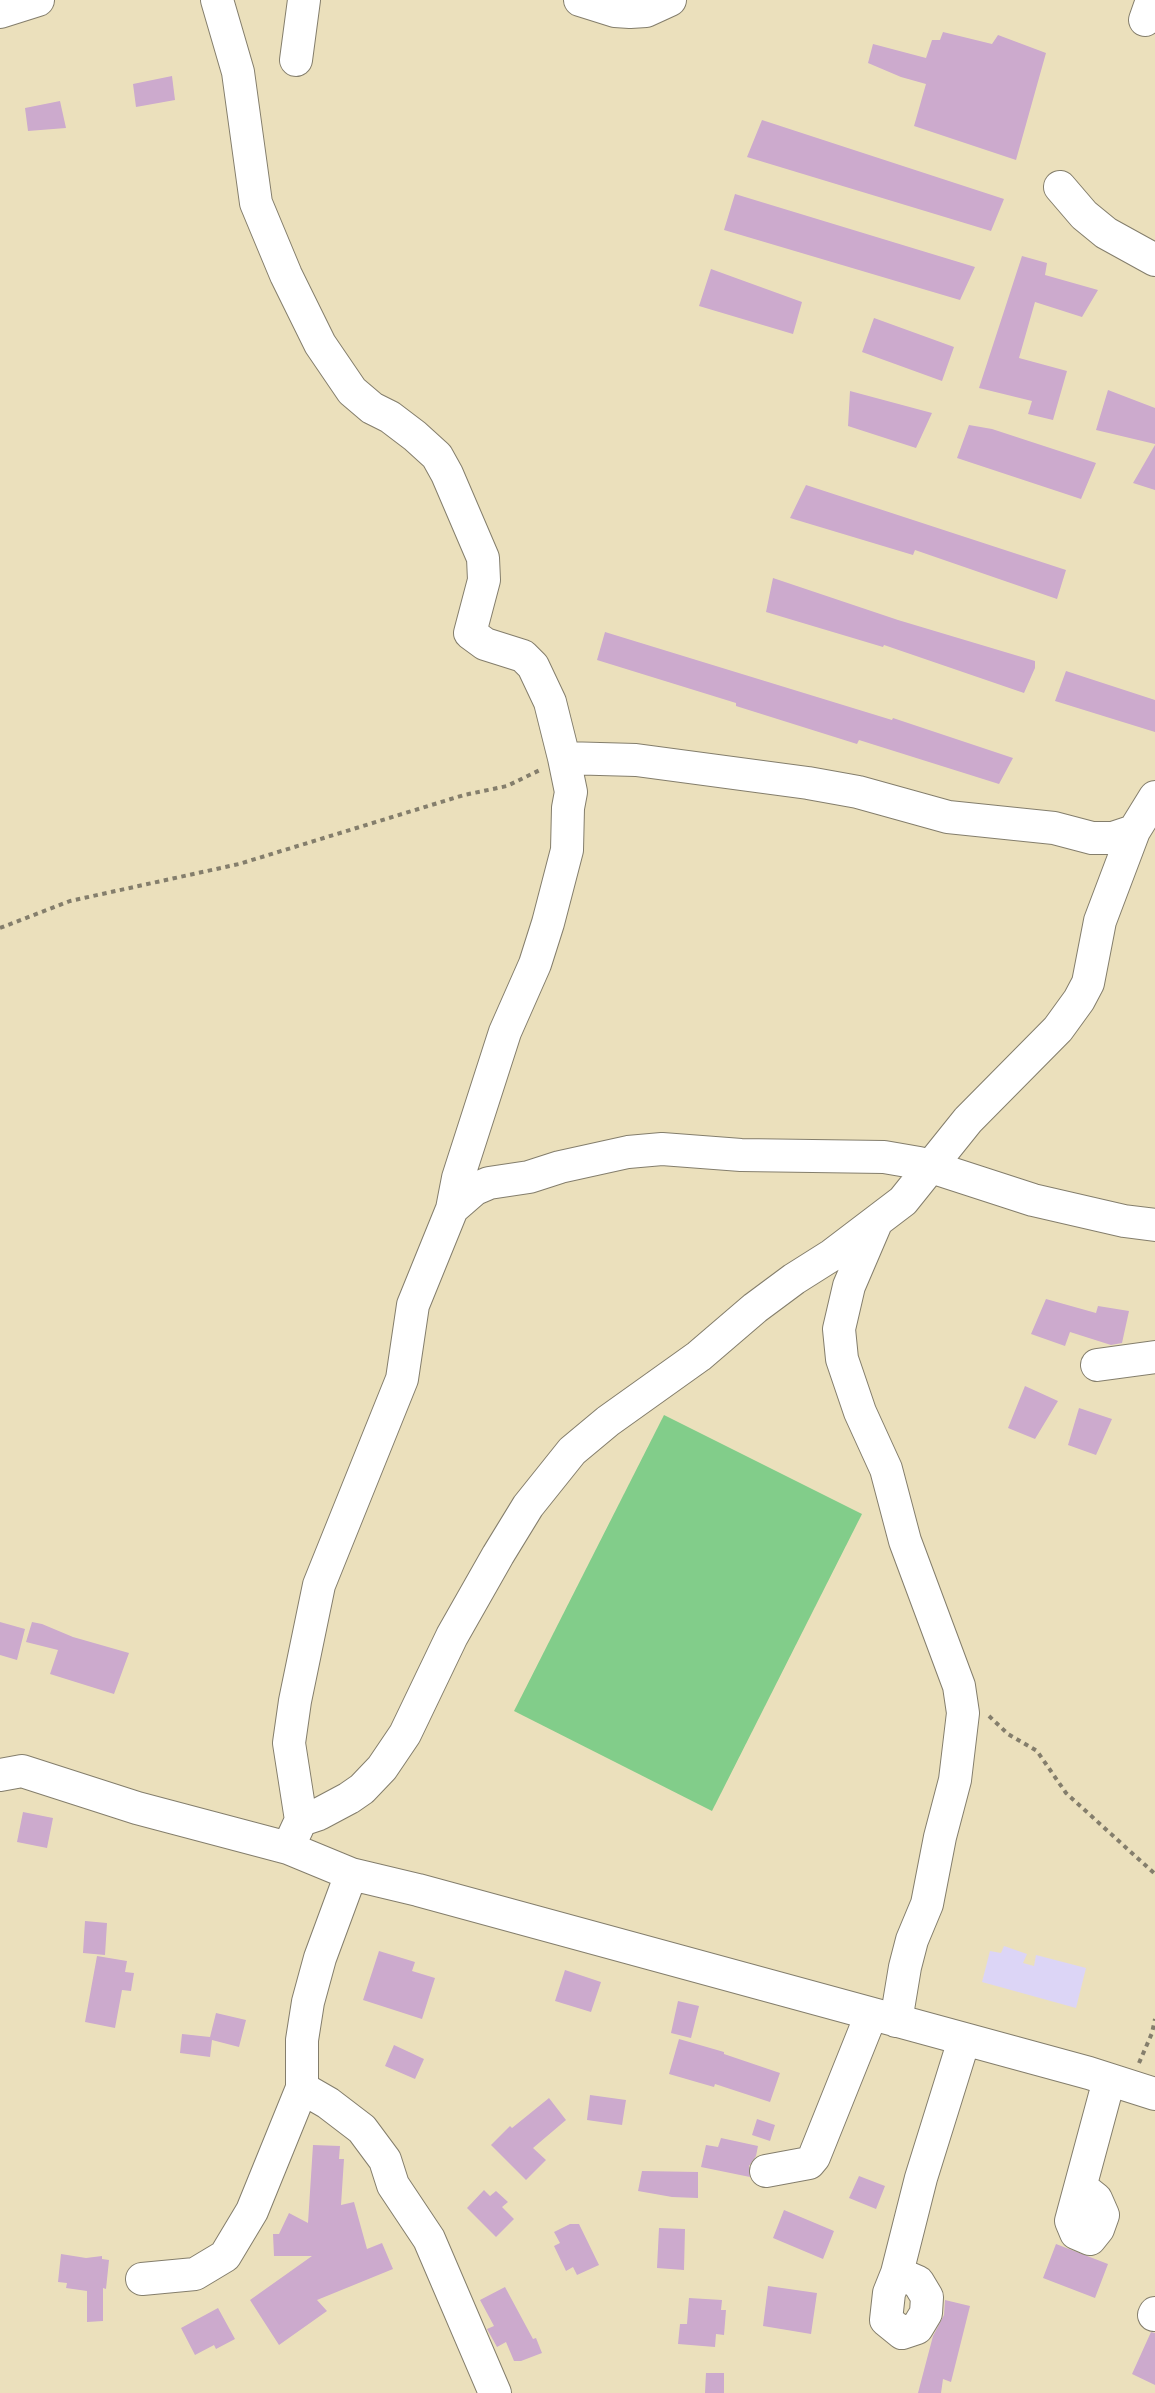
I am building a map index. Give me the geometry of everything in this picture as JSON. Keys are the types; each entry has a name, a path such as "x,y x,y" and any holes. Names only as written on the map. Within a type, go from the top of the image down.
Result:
{"street":[{"path":"0,12 38,0"},
{"path":"217,0 238,72 256,203 286,275 320,344 352,391 372,408 390,417 415,436 437,456 447,474 483,558 484,580 470,633 485,644 523,656 533,666 550,702 571,792 568,808 567,850 535,964 505,1032 458,1178 452,1209 413,1305 402,1379 319,1585 295,1701 290,1743 295,1834"},
{"path":"296,60 304,0"},
{"path":"580,0 615,11 630,12 646,11 670,0"},
{"path":"1060,187 1084,215 1106,233 1155,260"},
{"path":"564,758 636,760 761,776 858,792 948,817 1054,828 1092,838 1113,838 1134,831"},
{"path":"295,1834 319,1814 350,1798 382,1768 405,1734 448,1645 498,1556 528,1506 572,1451 608,1421 699,1356 727,1330 794,1279 832,1256 903,1201 968,1120 1058,1029 1088,983 1100,921 1134,831 1155,797"},
{"path":"452,1209 475,1189 489,1183 530,1177 560,1167 628,1152 662,1149 741,1155 901,1158 1033,1200 1124,1221 1155,1225"},
{"path":"766,2171 809,2163 814,2157 884,2018 927,1904 940,1837 955,1780 963,1713 959,1686 905,1541 886,1469 857,1404 842,1359 839,1329 846,1296 877,1222"},
{"path":"1097,1365 1155,1357"},
{"path":"7,1767 138,1808 295,1834 351,1874 418,1890 1131,2087 1081,2187"},
{"path":"142,2279 195,2274 225,2256 252,2211 302,2088 302,2040 308,2002 320,1958 351,1874"},
{"path":"897,2273 921,2178 964,2040"},
{"path":"302,2088 328,2103 362,2129 385,2160 393,2185 429,2239 495,2393"}],"path":[{"path":"0,928 70,901 240,864 464,795 507,786 564,758"},
{"path":"959,1686 1008,1734 1037,1751 1066,1793 1155,1874"},
{"path":"1131,2087 1152,2033 1155,2019"}],"shaded area":[{"path":"1004,1946 1027,1954 1023,1963 1034,1966 1036,1955 1086,1968 1076,2008 982,1982 990,1951 1001,1953"}],"green space":[{"path":"664,1415 862,1514 712,1811 514,1711"}],"building":[{"path":"943,32 992,44 998,35 1046,53 1016,160 914,126 926,84 901,77 868,63 873,44 926,58 932,40 940,40"},
{"path":"172,76 175,100 136,107 133,84"},
{"path":"60,101 66,128 28,131 25,108"},
{"path":"762,120 1004,199 991,231 747,157"},
{"path":"735,194 975,267 960,300 724,230"},
{"path":"1022,256 1047,263 1045,275 1098,290 1082,317 1035,302 1019,358 1067,371 1053,420 1028,414 1032,401 979,388"},
{"path":"711,269 802,302 793,334 699,306"},
{"path":"874,318 954,347 942,381 862,352"},
{"path":"1108,390 1155,408 1155,444 1096,430"},
{"path":"850,391 932,413 916,448 848,426"},
{"path":"969,425 992,429 1096,463 1081,499 957,458"},
{"path":"1155,445 1155,490 1133,483"},
{"path":"806,485 1066,570 1057,599 915,550 913,555 790,518"},
{"path":"773,578 898,620 1035,661 1035,668 1024,693 884,645 883,647 766,612"},
{"path":"605,632 892,720 893,718 1013,758 999,784 859,740 857,744 736,706 736,703 597,660"},
{"path":"1066,671 1155,700 1155,732 1055,701"},
{"path":"1046,1299 1096,1313 1098,1306 1129,1311 1122,1343 1111,1345 1070,1332 1065,1346 1031,1334"},
{"path":"1025,1386 1058,1401 1035,1439 1008,1428"},
{"path":"1079,1408 1112,1419 1096,1455 1068,1445"},
{"path":"0,1622 25,1629 17,1660 0,1655"},
{"path":"32,1622 73,1637 129,1653 114,1694 50,1674 58,1650 26,1642"},
{"path":"23,1812 53,1818 47,1848 17,1842"},
{"path":"85,1921 107,1923 105,1955 83,1953"},
{"path":"379,1951 415,1962 412,1971 435,1978 422,2019 363,2000"},
{"path":"97,1956 127,1961 125,1972 134,1973 131,1991 122,1990 115,2028 85,2022"},
{"path":"565,1970 601,1982 591,2012 555,2001"},
{"path":"678,2001 699,2006 691,2038 671,2033"},
{"path":"216,2013 246,2020 239,2047 212,2040 210,2057 180,2053 182,2034 210,2037"},
{"path":"679,2039 724,2052 724,2054 780,2073 770,2102 715,2084 714,2087 669,2074"},
{"path":"394,2045 424,2059 415,2079 385,2066"},
{"path":"590,2095 626,2100 622,2125 587,2120"},
{"path":"549,2098 566,2120 533,2148 546,2160 526,2180 491,2145 510,2126 512,2128"},
{"path":"757,2119 775,2125 770,2141 752,2135"},
{"path":"721,2138 758,2146 756,2156 749,2166 750,2177 701,2167 706,2145 718,2147"},
{"path":"313,2145 340,2146 339,2159 344,2159 341,2205 354,2202 367,2249 382,2243 393,2269 317,2300 327,2311 279,2345 250,2300 312,2256 274,2256 273,2234 279,2234 289,2213 308,2223"},
{"path":"642,2171 698,2172 698,2198 672,2197 638,2191"},
{"path":"859,2176 885,2186 876,2209 849,2198"},
{"path":"484,2190 490,2196 496,2191 508,2202 502,2207 514,2219 496,2237 467,2208"},
{"path":"784,2210 834,2231 823,2259 773,2238"},
{"path":"570,2224 579,2224 599,2265 577,2275 573,2267 566,2271 554,2246 560,2243 554,2232"},
{"path":"659,2228 685,2229 684,2270 657,2268"},
{"path":"1056,2244 1108,2264 1095,2298 1043,2278"},
{"path":"61,2254 86,2258 102,2256 102,2259 109,2260 106,2289 103,2288 103,2321 87,2322 87,2291 66,2288 67,2283 58,2282"},
{"path":"768,2286 817,2293 811,2334 763,2326"},
{"path":"505,2287 533,2339 536,2338 542,2353 521,2361 514,2361 506,2342 497,2347 487,2329 494,2326 480,2300"},
{"path":"689,2298 722,2300 721,2310 726,2310 724,2335 716,2334 715,2347 678,2344 680,2324 687,2324"},
{"path":"945,2300 970,2306 951,2382 943,2379 941,2393 918,2393 933,2336 944,2315"},
{"path":"218,2308 235,2339 216,2349 214,2345 195,2355 181,2328"},
{"path":"1151,2332 1155,2333 1155,2385 1132,2374"},
{"path":"706,2373 724,2373 724,2393 705,2393"}]}
